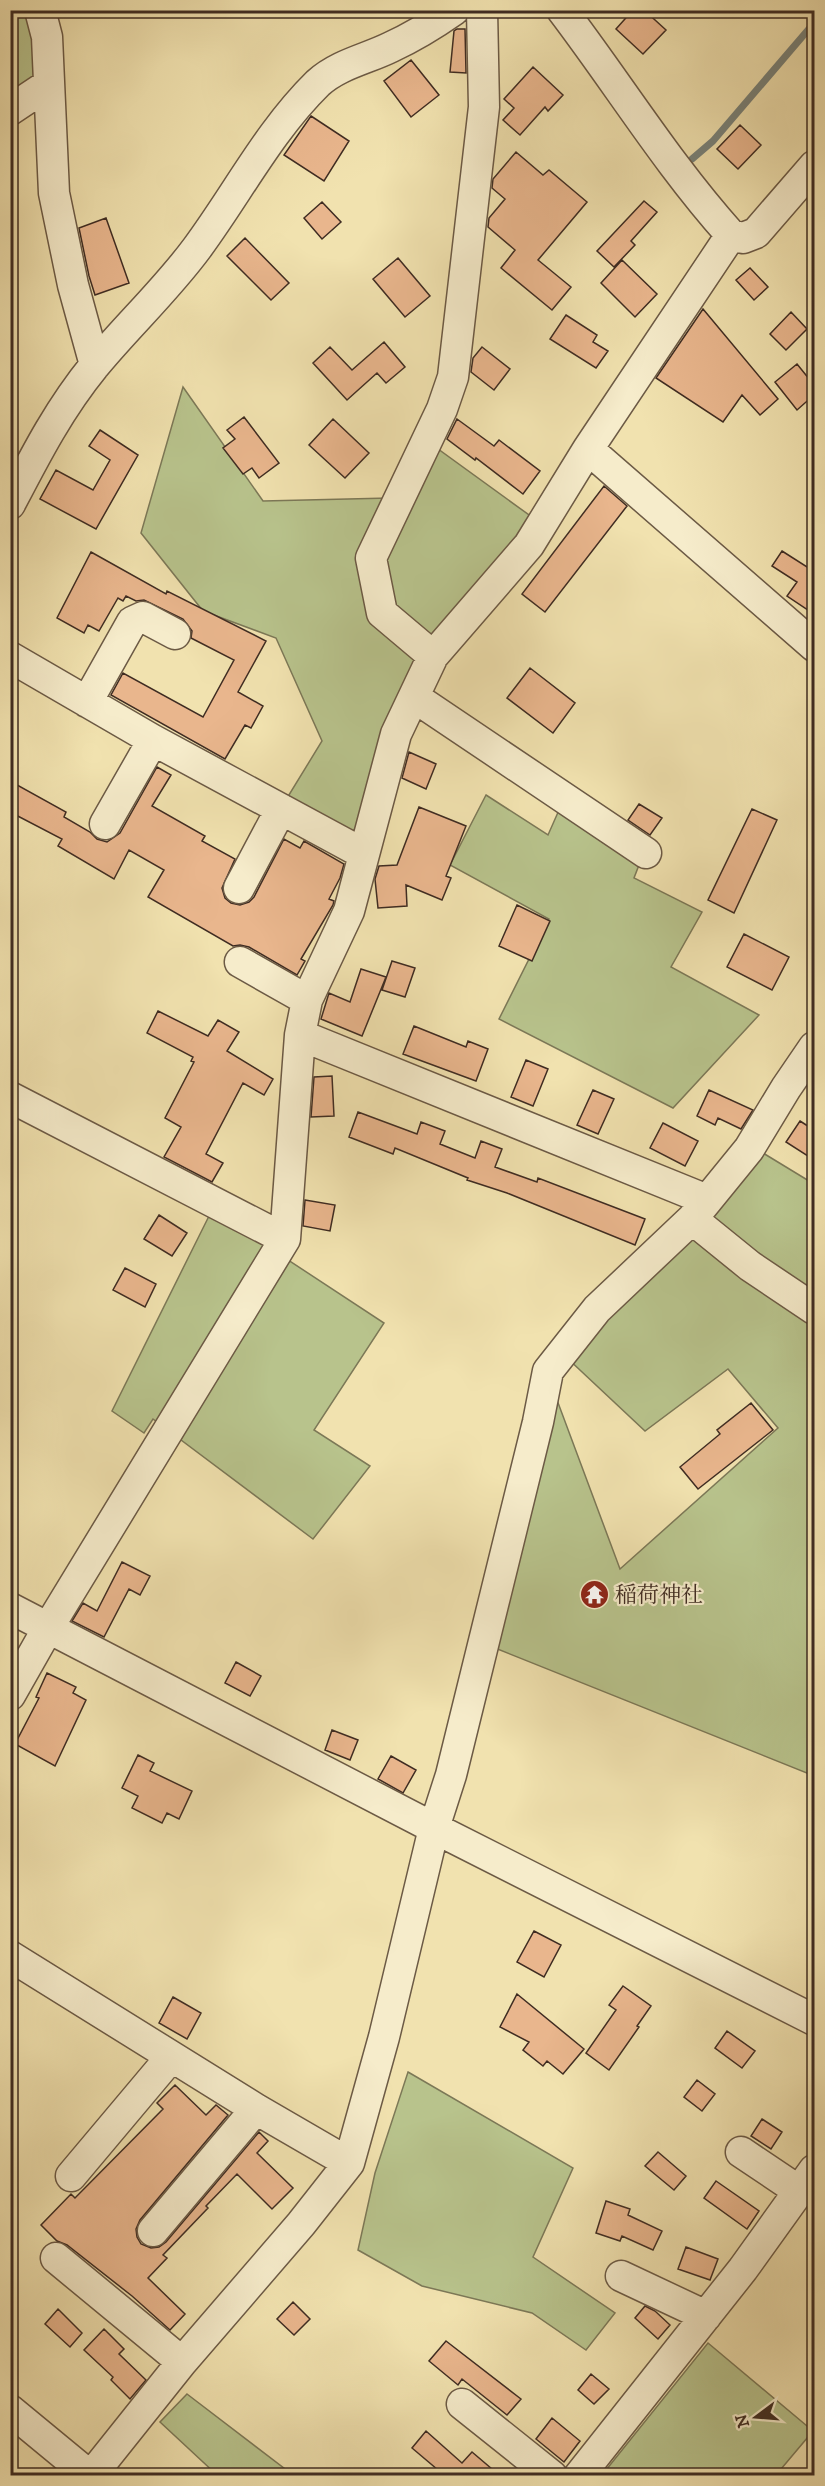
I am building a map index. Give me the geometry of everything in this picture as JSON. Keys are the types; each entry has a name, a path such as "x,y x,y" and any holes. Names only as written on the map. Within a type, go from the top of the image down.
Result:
{"street":[{"path":"40,10 47,37 54,193 73,285 95,365"},
{"path":"10,504 53,422 95,365 168,285 197,248 270,140 319,82 353,61 389,48 425,30 454,10"},
{"path":"433,656 382,614 371,558 442,408 453,377 484,107 482,10"},
{"path":"562,10 669,159 731,235 743,238 756,233 814,166"},
{"path":"10,110 49,84"},
{"path":"10,1695 48,1628 285,1239 300,1035 307,1000 349,911 396,734 433,656 529,545 588,449 731,235"},
{"path":"588,449 814,646"},
{"path":"87,702 132,622 143,617 175,634"},
{"path":"14,670 87,702 364,854"},
{"path":"414,697 646,853"},
{"path":"105,824 153,740"},
{"path":"239,888 282,810"},
{"path":"240,962 307,1000"},
{"path":"300,1035 699,1209 750,1266 814,1308"},
{"path":"10,2410 91,2475 182,2362 301,2224 349,2163 384,2037 434,1828 451,1775 538,1422 548,1371 597,1309 699,1209 749,1149 814,1047"},
{"path":"10,1097 285,1239"},
{"path":"10,1608 434,1828 814,2020"},
{"path":"10,1956 256,2109 349,2163"},
{"path":"71,2175 171,2057"},
{"path":"153,2231 256,2109"},
{"path":"579,2475 706,2316 807,2181 741,2152"},
{"path":"56,2259 182,2362"},
{"path":"621,2276 706,2316"},
{"path":"462,2404 552,2475"}],"green space":[{"path":"11,11 29,11 44,80 11,103"},
{"path":"183,387 263,501 390,498 438,449 536,520 434,642 357,841 284,803 322,741 276,638 203,611 141,533"},
{"path":"486,795 548,835 563,801 644,852 634,878 702,912 671,967 759,1015 673,1108 499,1019 549,919 450,865"},
{"path":"763,1153 814,1184 814,1783 812,1775 495,1648 557,1400 620,1569 778,1428 728,1369 645,1431 565,1356"},
{"path":"212,1210 384,1323 314,1430 370,1466 313,1539 153,1419 144,1433 112,1411"},
{"path":"408,2072 573,2168 533,2257 615,2313 586,2350 532,2313 422,2286 358,2250 375,2173"},
{"path":"708,2343 813,2431 776,2475 602,2475"},
{"path":"187,2394 293,2475 217,2475 160,2422"}],"building":[{"path":"633,10 644,10 666,30 643,54 616,29"},
{"path":"465,29 466,73 450,72 454,31"},
{"path":"411,60 439,95 411,117 384,81"},
{"path":"533,67 563,95 548,111 545,107 520,135 503,120 514,108 504,99"},
{"path":"311,116 349,141 324,181 284,155"},
{"path":"740,125 761,145 738,169 717,149"},
{"path":"516,152 543,175 549,170 587,202 538,260 571,287 552,310 501,268 515,250 488,227 489,218 505,199 492,188 493,179"},
{"path":"644,201 657,212 631,241 635,245 614,267 597,251"},
{"path":"322,202 341,222 322,239 304,218"},
{"path":"106,218 129,283 95,295 79,228"},
{"path":"245,238 289,283 271,300 227,256"},
{"path":"398,258 430,296 405,317 373,279"},
{"path":"622,260 657,294 635,317 601,283"},
{"path":"750,268 768,287 754,300 736,280"},
{"path":"703,309 778,399 760,415 742,395 723,422 656,378"},
{"path":"791,312 807,329 786,350 770,334"},
{"path":"566,315 597,335 593,342 608,351 596,368 550,339"},
{"path":"384,342 405,367 386,383 377,373 347,400 313,363 330,347 352,370"},
{"path":"482,347 510,369 494,390 471,372 473,358"},
{"path":"797,364 814,385 814,395 797,410 775,382"},
{"path":"244,417 279,463 259,478 252,468 243,474 223,448 235,439 227,430"},
{"path":"333,419 369,453 345,478 309,445"},
{"path":"457,419 494,446 499,440 540,471 523,494 447,439"},
{"path":"100,430 138,455 96,529 40,499 56,470 93,490 110,460 89,446"},
{"path":"604,486 627,506 545,612 522,594"},
{"path":"782,551 807,567 814,557 814,614 787,596 797,582 772,566"},
{"path":"91,552 166,594 167,591 266,641 238,692 263,706 251,728 245,725 225,759 111,695 123,673 203,717 234,660 191,638 192,631 183,619 144,600 136,601 126,596 123,601 118,598 99,631 88,625 84,633 57,618"},
{"path":"530,668 575,703 553,733 507,698"},
{"path":"409,752 436,764 426,789 402,778"},
{"path":"157,767 171,775 152,806 205,836 202,841 235,859 222,888 225,898 231,903 240,905 249,902 254,897 284,839 300,848 304,841 344,864 340,878 329,899 334,901 333,905 301,959 305,961 297,975 249,947 233,946 148,897 164,870 129,850 114,879 58,846 62,839 10,812 10,781 66,812 64,817 90,832 97,839 107,842 120,833"},
{"path":"639,804 662,818 650,835 628,820"},
{"path":"419,807 466,826 446,876 451,878 442,900 406,885 407,906 378,908 375,879 379,866 397,865"},
{"path":"752,809 777,820 734,913 708,900"},
{"path":"517,905 550,921 532,961 499,946"},
{"path":"744,934 789,957 772,990 727,967"},
{"path":"392,961 415,968 405,997 382,990"},
{"path":"361,969 386,977 362,1036 321,1019 329,993 350,1002"},
{"path":"158,1011 208,1036 218,1020 239,1032 227,1051 273,1079 264,1095 243,1083 206,1154 223,1163 212,1182 164,1157 181,1127 165,1118 194,1062 191,1061 193,1057 147,1033"},
{"path":"414,1026 466,1047 468,1041 488,1049 476,1081 403,1054"},
{"path":"526,1060 548,1069 533,1106 511,1097"},
{"path":"332,1076 334,1116 311,1117 314,1077"},
{"path":"593,1090 614,1099 598,1134 577,1125"},
{"path":"709,1090 753,1110 741,1129 718,1118 715,1125 697,1116"},
{"path":"358,1112 417,1134 421,1122 445,1131 440,1144 475,1158 481,1141 502,1149 495,1167 537,1182 538,1178 645,1219 635,1245 507,1193 467,1180 468,1178 395,1148 393,1154 349,1137"},
{"path":"800,1121 814,1130 814,1160 786,1142"},
{"path":"663,1123 698,1141 685,1166 650,1148"},
{"path":"305,1200 335,1205 330,1231 303,1226"},
{"path":"159,1215 187,1233 172,1256 144,1239"},
{"path":"125,1268 156,1284 145,1307 113,1290"},
{"path":"751,1403 773,1430 698,1489 680,1467 720,1434 717,1430"},
{"path":"122,1562 150,1576 140,1595 129,1589 104,1637 72,1621 83,1603 97,1611"},
{"path":"236,1662 261,1676 250,1696 225,1683"},
{"path":"47,1673 76,1687 73,1693 86,1700 55,1766 15,1744 39,1698 36,1697"},
{"path":"332,1730 358,1740 350,1760 325,1750"},
{"path":"138,1755 154,1763 150,1771 192,1791 179,1819 167,1813 162,1823 132,1808 138,1796 122,1788"},
{"path":"391,1756 416,1770 403,1793 378,1779"},
{"path":"534,1931 561,1945 544,1977 517,1962"},
{"path":"623,1986 651,2006 609,2070 586,2053 616,2010 609,2005"},
{"path":"517,1994 584,2049 563,2074 547,2061 543,2066 523,2050 529,2042 500,2027"},
{"path":"173,1997 201,2013 187,2039 159,2023"},
{"path":"727,2031 755,2051 742,2068 715,2048"},
{"path":"697,2080 715,2094 702,2111 684,2097"},
{"path":"175,2085 206,2115 216,2105 228,2115 140,2220 136,2229 141,2244 151,2248 159,2247 166,2242 259,2132 268,2141 257,2153 293,2188 272,2209 237,2174 163,2255 167,2258 148,2278 185,2314 170,2330 132,2296 67,2245 57,2241 41,2225 71,2194 75,2198 163,2109 157,2103"},
{"path":"762,2119 782,2132 771,2149 751,2136"},
{"path":"658,2152 686,2176 674,2190 645,2166"},
{"path":"716,2181 759,2211 747,2229 704,2198"},
{"path":"606,2201 630,2209 628,2215 662,2231 653,2250 622,2236 620,2241 596,2233"},
{"path":"686,2247 718,2259 710,2280 678,2269"},
{"path":"293,2302 310,2319 294,2335 277,2319"},
{"path":"645,2306 655,2311 670,2325 658,2339 635,2318"},
{"path":"58,2309 82,2333 70,2347 45,2324"},
{"path":"104,2329 124,2349 119,2354 146,2380 130,2399 111,2380 113,2377 84,2350"},
{"path":"446,2341 521,2399 507,2415 462,2379 458,2385 429,2361"},
{"path":"591,2374 609,2389 594,2404 578,2390"},
{"path":"552,2418 580,2441 564,2462 536,2439"},
{"path":"426,2431 462,2463 472,2452 499,2475 444,2475 412,2448"}],"waterway":[{"path":"692,159 713,141 814,23"}],"place":[{"name":"稲荷神社","path":"594,1595"}]}
